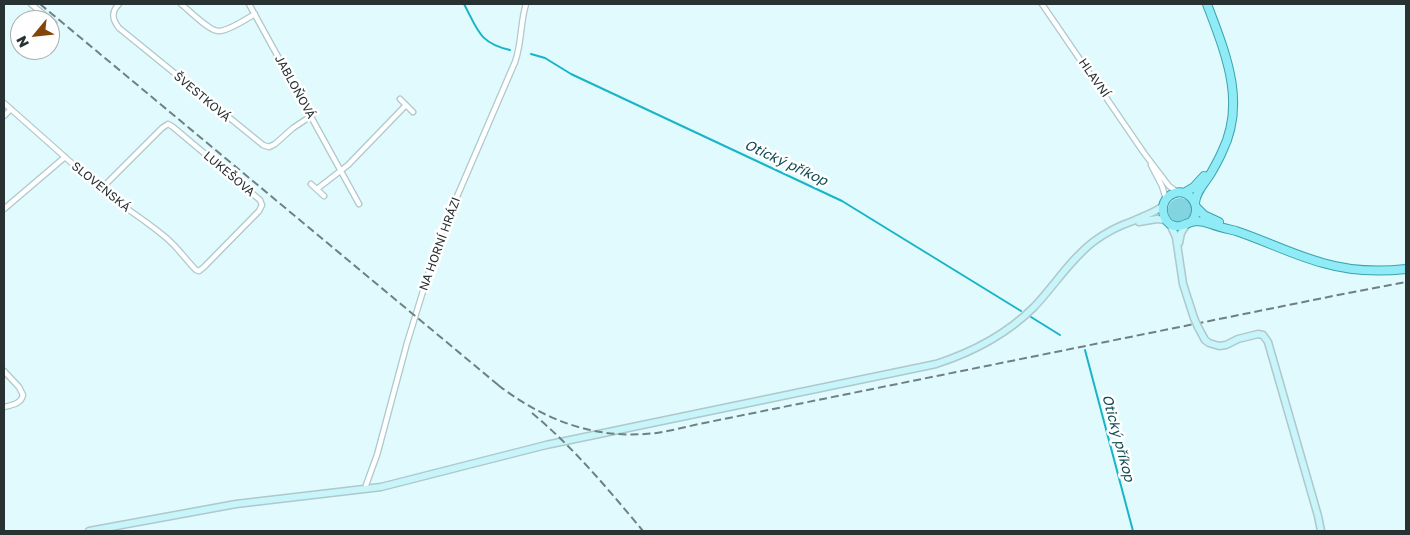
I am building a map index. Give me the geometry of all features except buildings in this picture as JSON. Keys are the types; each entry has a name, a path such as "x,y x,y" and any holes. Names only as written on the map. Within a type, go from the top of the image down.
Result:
{"main road":[{"path":"1178,250 1179,237 1195,216 1197,195 1211,174 1224,148 1232,120 1234,98 1229,68 1207,4"},
{"path":"88,531 236,504 390,485 564,441 920,368 949,360 975,349 1008,329 1034,307 1071,263 1100,236 1153,212 1170,196 1194,187 1216,164"},
{"path":"1181,193 1190,197 1204,215 1236,231 1290,252 1333,266 1363,271 1406,269"},
{"path":"1164,203 1163,213 1175,233 1183,284 1194,318 1205,340 1219,346 1258,334 1263,335 1268,342 1321,531"},
{"path":"1120,226 1148,219 1168,222 1178,226 1202,222 1236,231"}],"street":[{"name":"ŠVESTKOVÁ","path":"119,4 114,9 113,15 119,28 263,146 269,147 275,144 293,128 311,116"},
{"path":"181,4 210,28 218,32 226,30 255,14"},
{"name":"JABLOŇOVÁ","path":"249,4 359,204"},
{"name":"NA HORNÍ HRÁZI","path":"366,489 432,259 452,207 516,62 526,4"},
{"name":"HLAVNÍ","path":"1042,4 1144,153 1169,186 1181,193"},
{"path":"400,100 413,112"},
{"name":"SLOVENSKÁ","path":"4,103 101,189 164,235 185,256 194,269 198,271"},
{"path":"317,189 341,170 406,105"},
{"path":"4,116 11,109"},
{"name":"LUKEŠOVA","path":"101,189 168,124 261,201 262,205 259,211 198,271"},
{"name":"HLAVNÍ","path":"1144,153 1162,186 1164,203"},
{"path":"4,210 65,157"},
{"path":"311,184 324,196"},
{"path":"4,371 21,390 23,395 18,403 4,407"}],"shaded area":[{"path":"1175,198 1185,198 1192,205 1192,215 1185,222 1175,222 1168,215 1168,205"}],"waterway":[{"name":"Otický příkop","path":"464,4 481,34 492,44 510,50"},
{"name":"Otický příkop","path":"531,54 545,58 571,74 842,201 1021,311"},
{"name":"Otický příkop","path":"1031,317 1060,335"},
{"name":"Otický příkop","path":"1085,350 1133,531"}],"railway":[{"path":"40,4 503,389"},
{"path":"498,385 531,407 549,416 586,429 605,433 652,433 1406,282"},
{"path":"532,413 604,484 643,531"}]}
